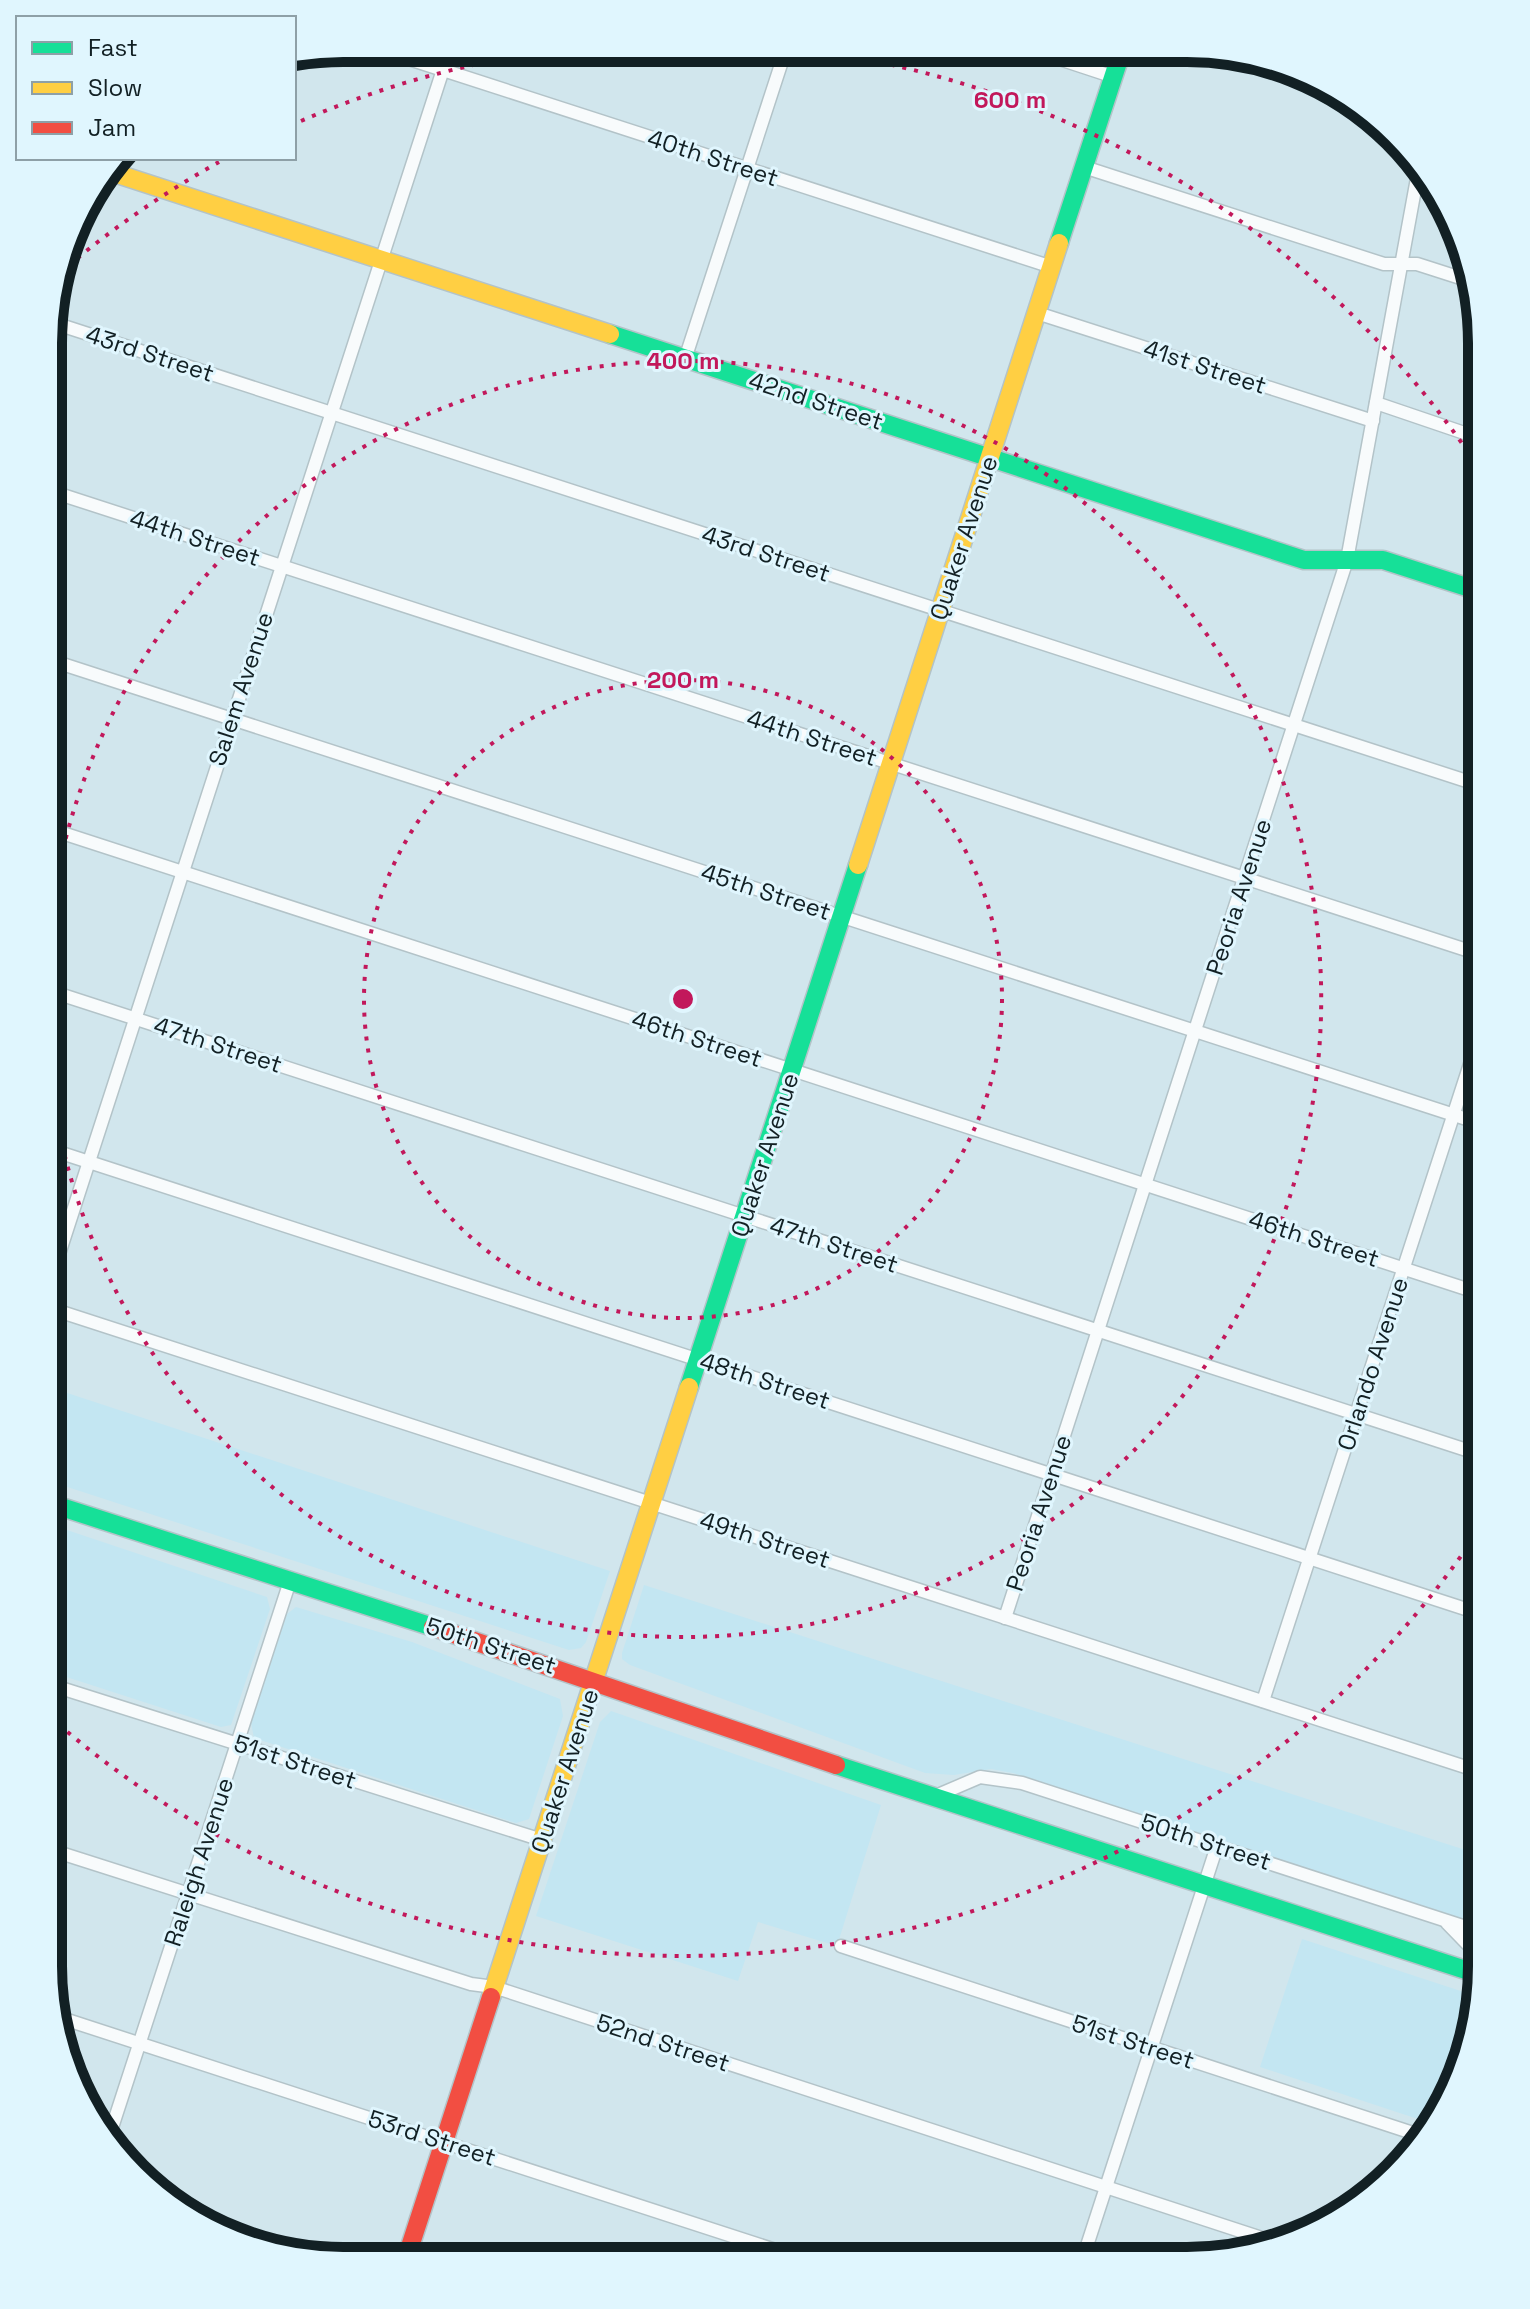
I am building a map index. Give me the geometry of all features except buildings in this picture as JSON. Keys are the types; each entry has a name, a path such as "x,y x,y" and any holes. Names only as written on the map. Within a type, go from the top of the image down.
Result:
{"main road":[{"name":"Quaker Avenue","path":"410,2247 1118,62"},
{"name":"42nd Street","path":"118,174 1304,560 1383,560 1468,587"},
{"name":"50th Street","path":"62,1507 595,1680 931,1798 1467,1971"}],"street":[{"path":"685,359 782,62"},
{"path":"1069,62 1114,77"},
{"name":"40th Street","path":"421,63 1052,267"},
{"name":"Salem Avenue","path":"62,1245 445,63"},
{"path":"1084,167 1384,264 1417,264 1460,278"},
{"name":"Peoria Avenue","path":"1005,1618 1347,560 1416,181"},
{"name":"41st Street","path":"1037,313 1373,421"},
{"name":"43rd Street","path":"63,326 1468,781"},
{"path":"1376,403 1468,434"},
{"name":"44th Street","path":"62,495 1468,950"},
{"name":"45th Street","path":"62,664 1468,1119"},
{"name":"46th Street","path":"62,833 1467,1289"},
{"name":"47th Street","path":"62,995 1467,1450"},
{"name":"Orlando Avenue","path":"1263,1701 1468,1070"},
{"name":"48th Street","path":"62,1153 1467,1609"},
{"name":"49th Street","path":"62,1312 1467,1767"},
{"name":"Raleigh Avenue","path":"112,2127 290,1581"},
{"name":"51st Street","path":"62,1688 542,1840"},
{"name":"50th Street","path":"931,1798 964,1781 997,1777 1467,1927"},
{"path":"1086,2247 1217,1846"},
{"name":"52nd Street","path":"62,1853 471,1984 494,1987 1259,2237"},
{"path":"1444,1920 1467,1944"},
{"name":"51st Street","path":"841,1946 1413,2133"},
{"name":"53rd Street","path":"67,2020 766,2247"}],"shaded area":[{"path":"62,1391 610,1571 586,1642 581,1648 569,1650 62,1485"},
{"path":"62,1528 267,1597 270,1609 231,1725 221,1727 62,1676"},
{"path":"644,1585 1467,1851 1467,1920 1013,1773 991,1769 954,1775 925,1773 630,1665 622,1659"},
{"path":"296,1607 412,1642 560,1699 563,1716 529,1819 516,1823 254,1738 251,1723 287,1614"},
{"path":"611,1711 881,1805 837,1946 758,1922 738,1981 536,1916 600,1722"},
{"path":"1302,1939 1467,1993 1463,2021 1453,2056 1422,2120 1260,2067"}],"traffic: fast":[{"path":"1059,243 1118,62"},
{"path":"610,334 1304,560 1383,560 1468,587"},
{"path":"689,1387 858,865"},
{"path":"62,1507 433,1627"},
{"path":"836,1765 1467,1970"}],"traffic: slow":[{"path":"118,174 610,334"},
{"path":"858,865 1059,243"},
{"path":"491,1997 689,1387"}],"traffic: jam":[{"path":"433,1627 836,1765"},
{"path":"410,2247 491,1997"}]}
